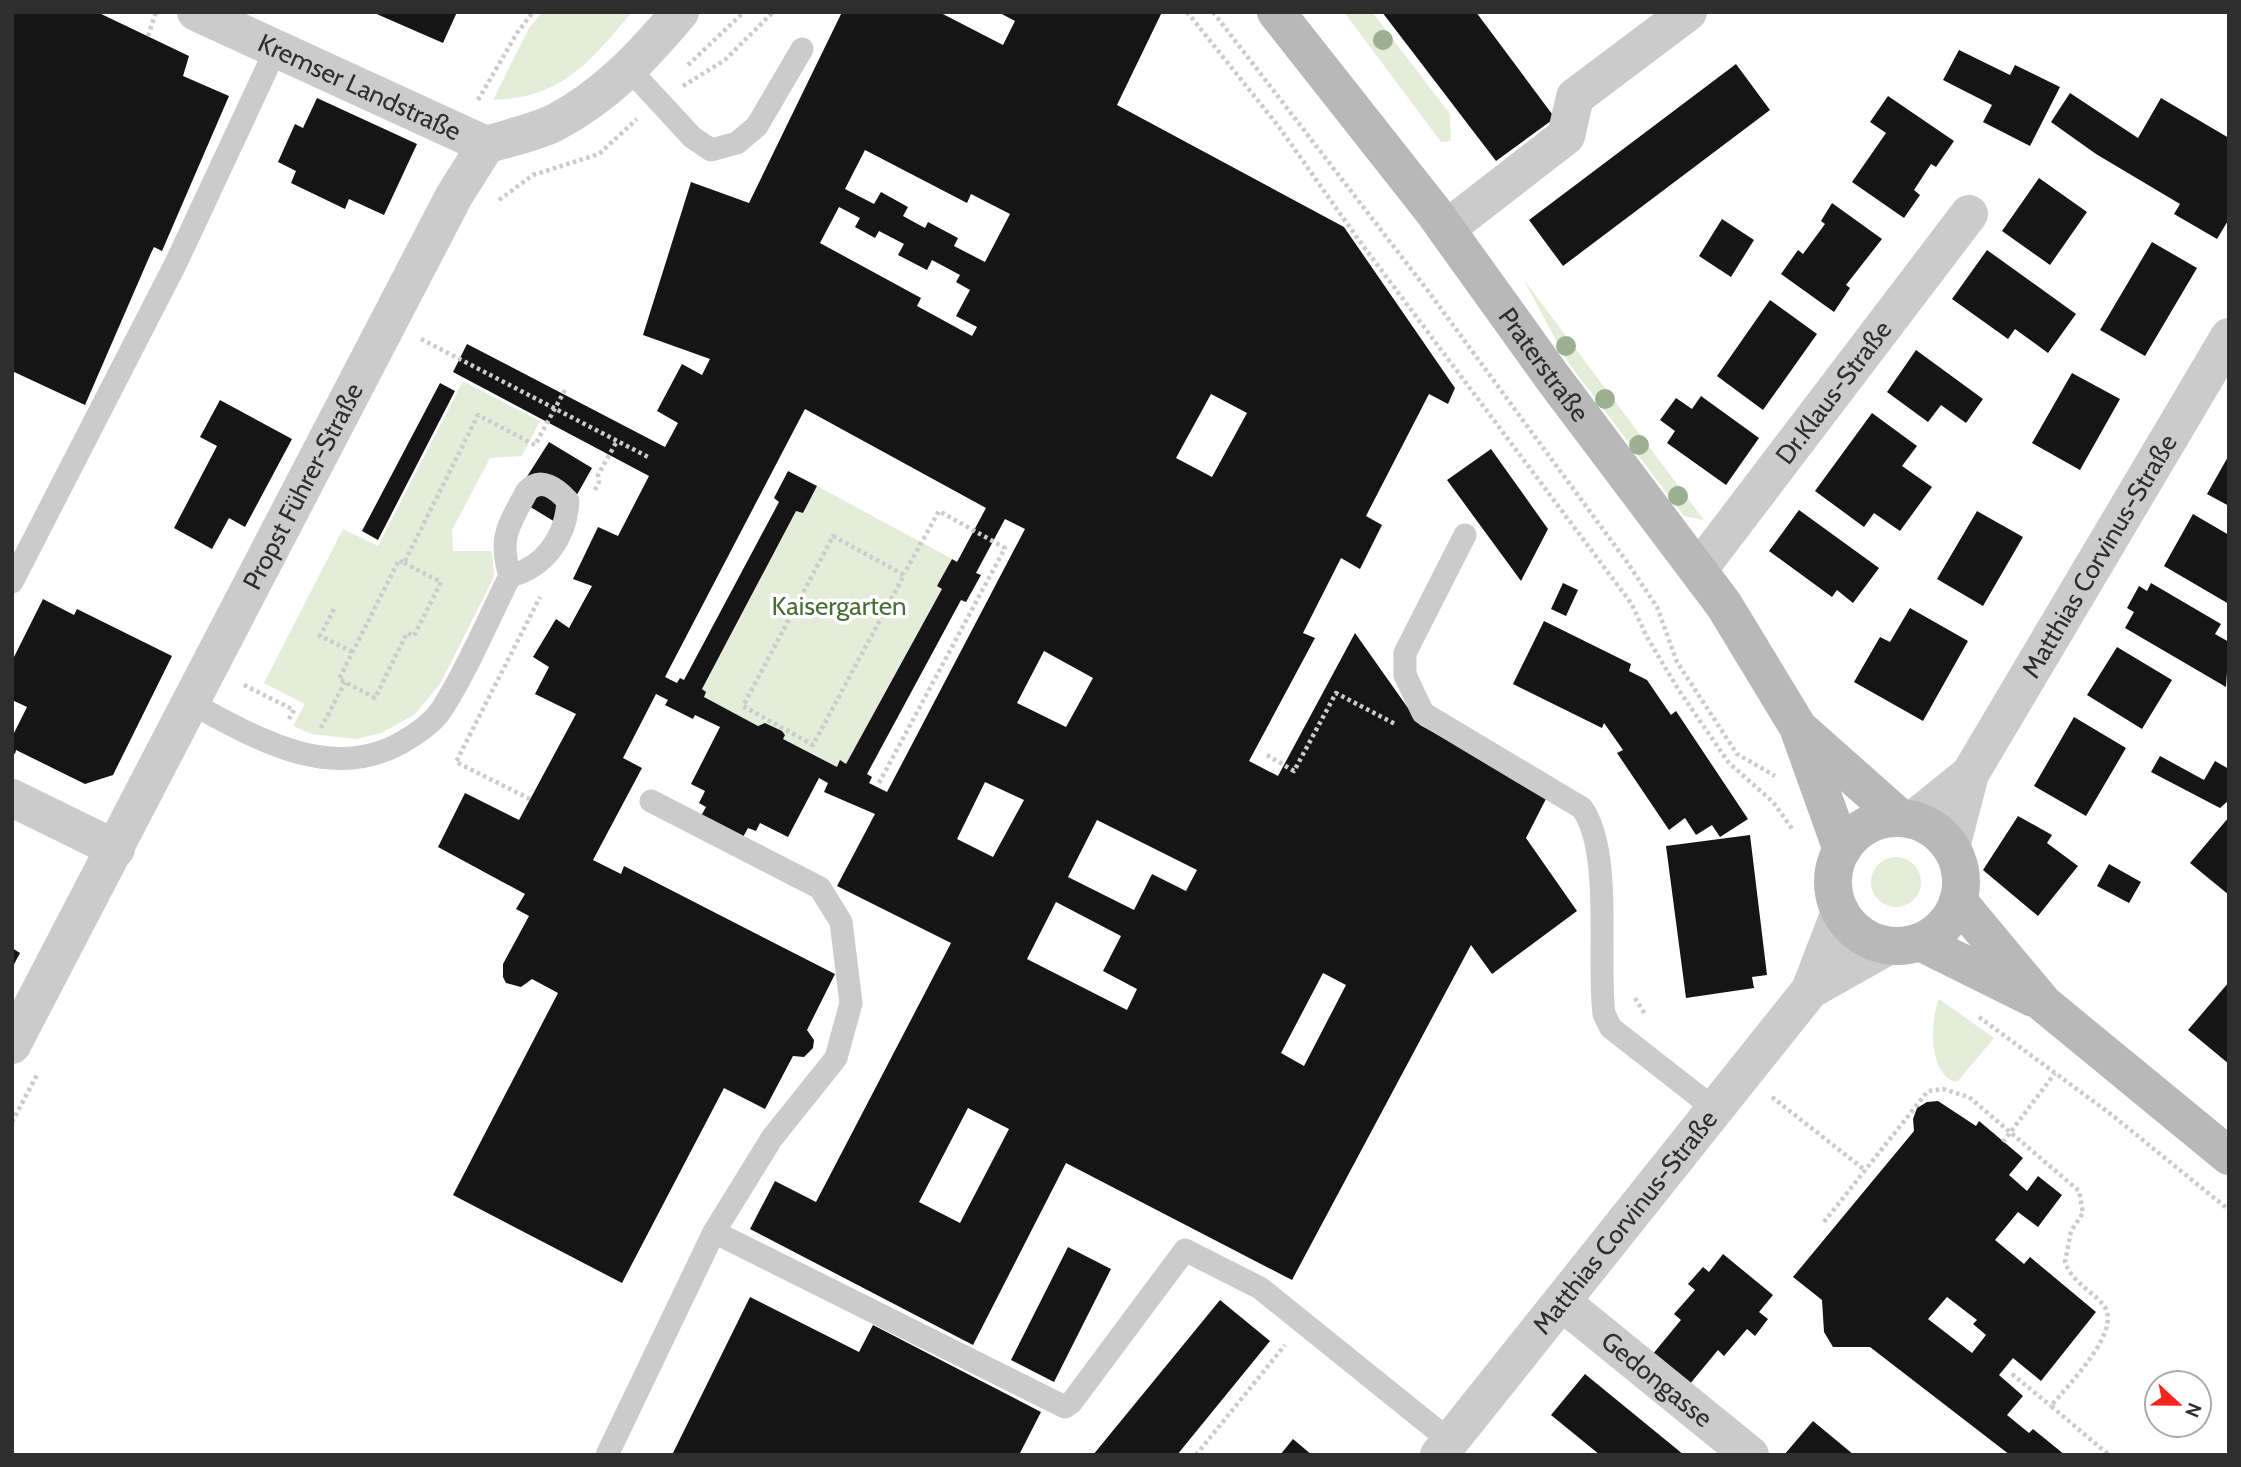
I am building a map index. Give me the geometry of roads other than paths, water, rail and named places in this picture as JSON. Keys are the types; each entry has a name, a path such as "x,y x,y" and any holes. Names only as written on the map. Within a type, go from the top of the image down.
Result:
{"main road":[{"name":"Praterstraße","path":"1276,12 1446,229 1553,378 1699,569 1798,727 1842,850"},
{"name":"Praterstraße","path":"1798,727 1906,819"},
{"path":"1904,944 1944,926 1958,901 1961,873 1951,848 1935,831 1906,819 1873,823 1861,830 1842,850 1833,887 1840,912 1857,932 1904,944 2045,1004"},
{"path":"1958,901 2045,1004 2229,1156"}],"street":[{"name":"Kremser Landstraße","path":"196,12 473,138"},
{"path":"473,138 552,124 602,93 630,70 680,12"},
{"path":"1446,229 1566,136 1575,97 1688,12"},
{"name":"Propst Führer-Straße","path":"12,1045 454,196 473,138"},
{"name":"Dr.Klaus-Straße","path":"1699,569 1969,215"},
{"name":"Matthias Corvinus-Straße","path":"1951,848 1970,774 2229,337"},
{"name":"Matthias Corvinus-Straße","path":"1906,819 1970,774"},
{"path":"12,798 116,849"},
{"name":"Matthias Corvinus-Straße","path":"1444,1448 1563,1303 1810,990 1840,912"},
{"name":"Matthias Corvinus-Straße","path":"1810,990 1904,944"},
{"name":"Gedongasse","path":"1563,1303 1750,1455"}],"lane":[{"path":"12,582 97,422 176,263 276,49"},
{"path":"630,70 692,138 711,150 737,143 757,126 802,49"},
{"path":"1465,535 1405,653 1405,675 1423,713 1564,794 1586,814 1595,843 1601,896 1604,1014 1611,1028 1716,1110"},
{"path":"191,702 276,747 306,755 347,758 373,754 396,746 431,722 441,710 510,576"},
{"path":"607,1455 714,1232 772,1138 836,1058 851,1003 841,922 820,888 651,801"},
{"path":"714,1232 1065,1407 1071,1403 1185,1250 1260,1288 1444,1448"}],"park label":[{"name":"Kaisergarten","path":"839,606"}]}
